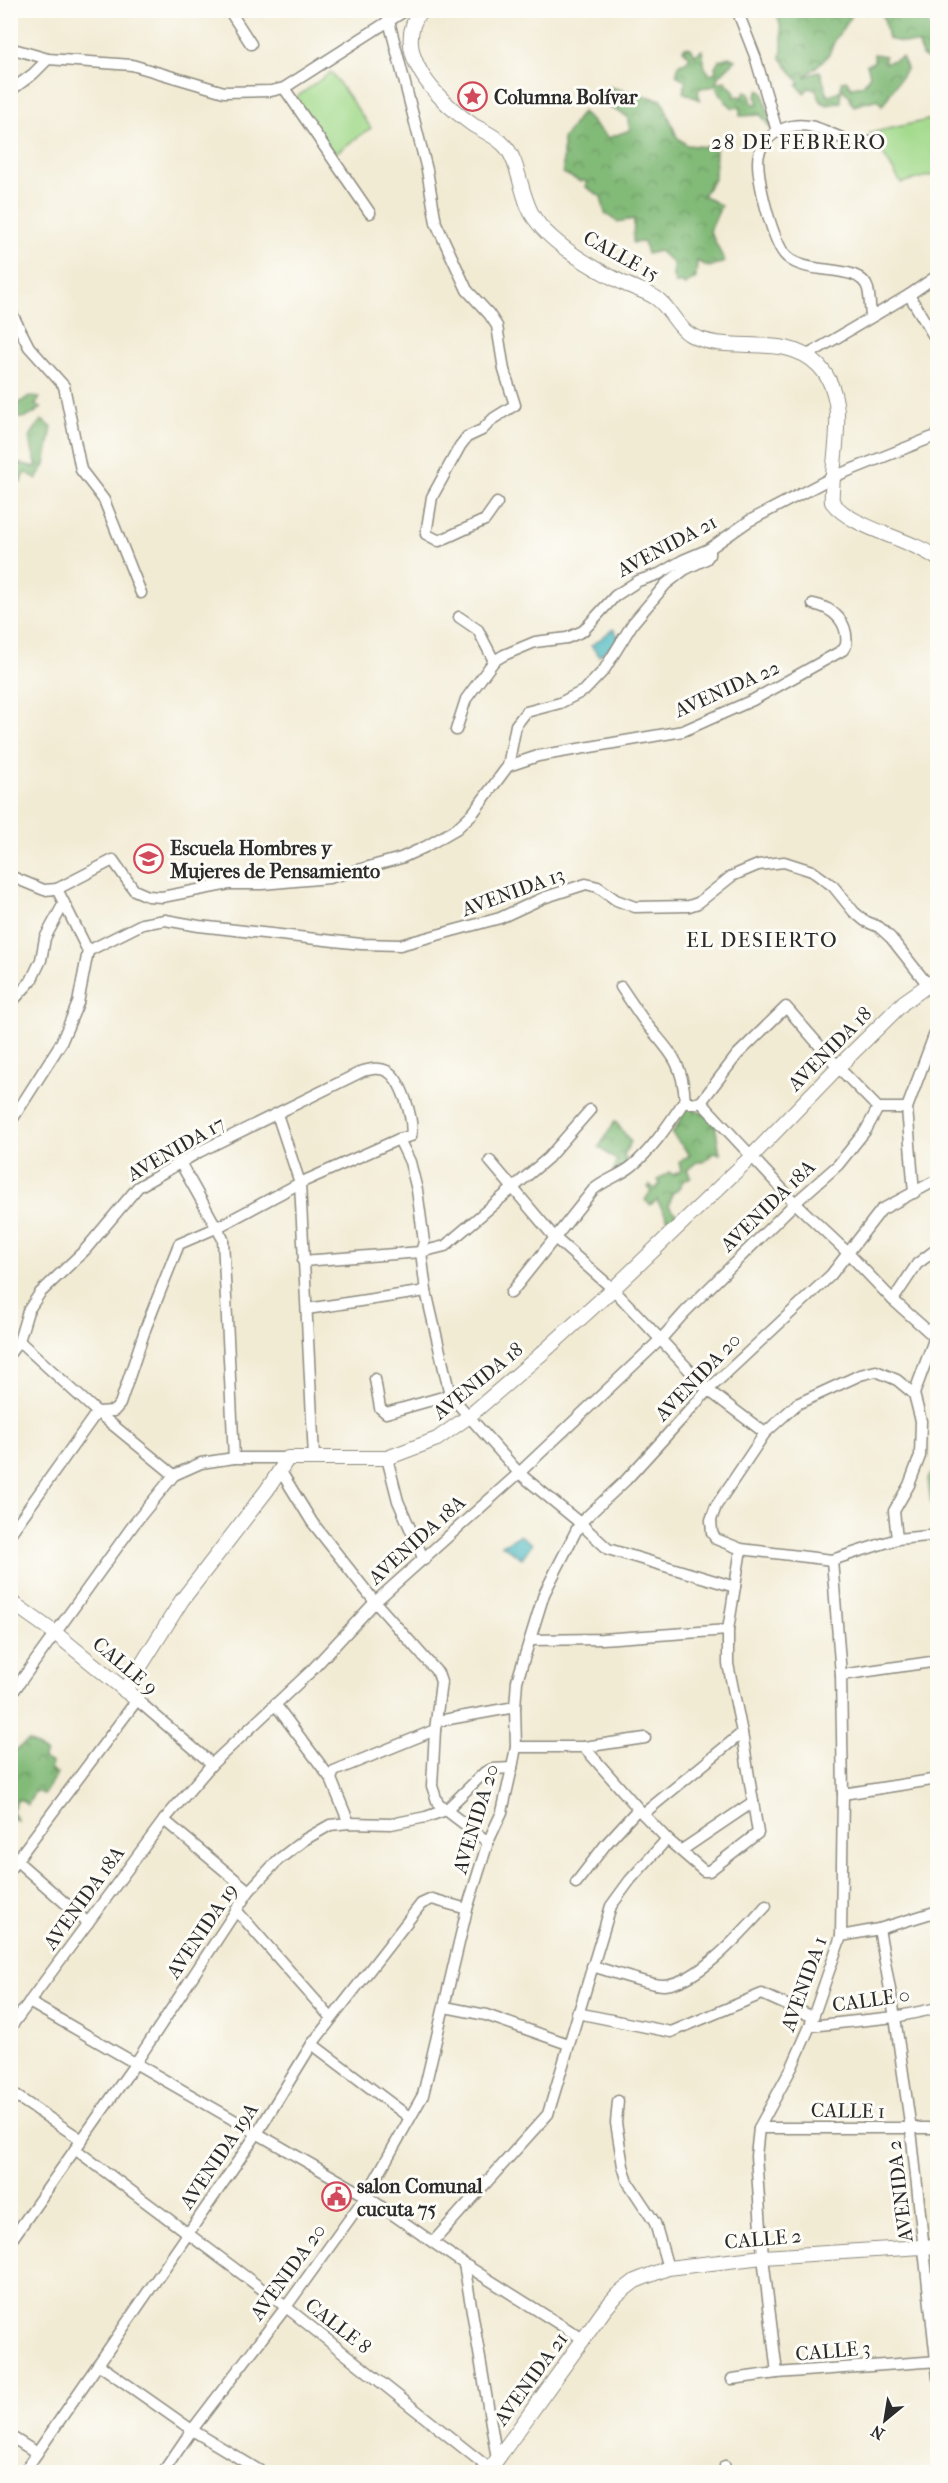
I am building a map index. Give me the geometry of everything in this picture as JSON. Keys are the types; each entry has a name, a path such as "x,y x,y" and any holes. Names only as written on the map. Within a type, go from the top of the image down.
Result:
{"main road":[{"name":"CALLE 15","path":"421,10 410,31 410,44 417,66 433,88 458,113 505,146 534,219 550,236 620,282 657,298 682,329 691,335 720,343 784,348 806,356 817,364 828,376 835,393 837,431 831,499 835,506 863,524 938,559"},
{"name":"AVENIDA 18","path":"284,1464 314,1457 387,1458 437,1439 468,1417 613,1289 751,1157 904,1002 933,981"},
{"path":"125,1691 182,1600 284,1464"},
{"name":"CALLE 9","path":"10,1601 55,1633 137,1700"},
{"name":"CALLE 2","path":"605,2309 617,2295 635,2281 668,2268 763,2257 931,2247"},
{"name":"AVENIDA 21","path":"492,2467 605,2309"}],"street":[{"path":"229,10 251,44"},
{"path":"10,48 48,58 132,65 224,92 271,91 284,88 406,10"},
{"path":"737,10 755,56 777,131"},
{"path":"389,21 427,170 436,223 467,290 497,326 504,370 516,405 494,418 482,430 467,437 460,446 432,497 426,534 439,541 485,520 496,503"},
{"path":"10,92 33,74 48,58"},
{"path":"284,88 370,213"},
{"path":"872,316 867,288 862,278 850,273 820,271 805,267 788,258 776,241 767,213 758,161 764,142 777,131 794,126 819,128 846,139 881,142"},
{"path":"806,356 909,295 938,274"},
{"path":"909,295 936,338"},
{"path":"10,310 29,347 64,386 76,433 81,470 104,500 141,593"},
{"name":"AVENIDA 21","path":"456,730 466,699 494,661 535,642 567,638 583,631 615,596 638,581 659,574 709,549 749,521 833,477 938,435"},
{"path":"10,876 44,890 57,889 113,860 134,890 148,896 162,897 229,884 262,884 329,878 360,871 425,848 456,829 473,813 508,766 516,725 526,712 560,703 585,690 604,670 633,623 666,584 684,570 706,559 709,549"},
{"name":"AVENIDA 22","path":"508,766 538,756 683,731 753,700 843,650 846,645 843,622 839,616 825,607 813,603"},
{"path":"459,617 478,630 494,661"},
{"name":"AVENIDA 13","path":"88,951 142,924 165,920 199,926 361,944 400,945 500,918 543,897 574,890 586,884 598,886 616,900 635,907 689,906 698,903 732,876 758,865 784,862 812,871 833,886 854,912 865,921 879,927 933,981"},
{"path":"10,1123 61,1043 78,1003 88,951 57,889"},
{"path":"10,1004 31,981 40,960 45,938 64,903"},
{"path":"621,987 646,1023 672,1051 680,1070 686,1100 692,1104 701,1102 736,1055 786,1007 838,1067 878,1108 907,1108"},
{"path":"914,1193 907,1108 938,1025"},
{"name":"AVENIDA 17","path":"10,1353 19,1341 28,1311 40,1293 85,1250 138,1187 199,1152 372,1068 393,1075 404,1095 412,1126 411,1136 399,1139"},
{"path":"511,1293 599,1184 620,1176 647,1153 686,1100"},
{"path":"701,1102 795,1203 936,1339 914,1394"},
{"name":"AVENIDA 18A","path":"10,2028 164,1820 212,1764 310,1671 375,1602 519,1473 661,1340 685,1312 795,1203 838,1165 866,1130 878,1108"},
{"path":"303,1261 421,1252 445,1246 548,1158 590,1110"},
{"path":"277,1114 300,1183 314,1457"},
{"path":"97,1412 114,1411 120,1404 146,1327 178,1246 300,1183 399,1139 410,1162 417,1190 424,1242 421,1252 426,1291 450,1395 519,1473 608,1549 617,1554 735,1587"},
{"path":"490,1161 555,1238 613,1289 708,1390 765,1433"},
{"path":"181,1164 223,1239 234,1458"},
{"name":"AVENIDA 20","path":"163,2472 366,2196 423,2095 467,1909 488,1842 502,1812 512,1768 516,1748 514,1707 517,1681 543,1594 580,1523 626,1480 708,1390 831,1275 881,1210 936,1181"},
{"path":"893,1300 917,1264 937,1248"},
{"path":"307,1309 426,1291"},
{"path":"19,1341 97,1412 174,1475"},
{"path":"897,1539 894,1511 909,1485 920,1456 921,1421 914,1394 897,1380 876,1371 860,1375 797,1404 765,1433 716,1506 711,1520 711,1533 716,1539 741,1549 832,1560 897,1539 938,1535"},
{"path":"375,1379 380,1408 386,1413 450,1395"},
{"path":"10,1534 97,1412"},
{"name":"AVENIDA 18","path":"10,1696 134,1524 174,1475 201,1463 234,1458 284,1464"},
{"path":"387,1458 398,1501 424,1560"},
{"path":"284,1464 312,1522 375,1602 438,1673 441,1682 432,1786 438,1804 488,1842"},
{"path":"584,1747 641,1812 700,1868 709,1871 758,1833 728,1664 728,1630 741,1549"},
{"name":"AVENIDA 1","path":"777,2373 763,2257 756,2156 759,2128 792,2067 812,2022 841,1936 843,1794 841,1676 832,1560"},
{"path":"530,1640 602,1639 728,1630"},
{"path":"841,1676 938,1661"},
{"path":"88,1923 13,1861 137,1700"},
{"name":"CALLE 9","path":"137,1700 212,1764"},
{"path":"275,1704 331,1779 349,1823"},
{"path":"331,1779 334,1771 436,1725 514,1707"},
{"path":"576,1883 606,1844 641,1812 742,1733"},
{"path":"516,1748 584,1747 645,1738"},
{"name":"AVENIDA 19","path":"10,2242 135,2064 249,1891 278,1860 304,1840 330,1825 391,1824 426,1817 446,1810 485,1772 492,1769 512,1768"},
{"path":"843,1794 938,1779"},
{"path":"682,1850 753,1802"},
{"path":"164,1820 249,1891"},
{"path":"433,2242 548,2114 610,1906 667,1839"},
{"name":"AVENIDA 19A","path":"24,2472 258,2132 312,2044 331,2018 421,1904 432,1899 467,1909"},
{"path":"592,1966 663,1985 678,1982 702,1967 743,1931 766,1906"},
{"path":"236,1910 331,2018"},
{"path":"841,1936 879,1929 938,1911"},
{"name":"AVENIDA 2","path":"879,1929 931,2247 938,2378"},
{"path":"577,2013 671,2032 762,1994 812,2022"},
{"path":"29,2002 366,2196 464,2264 583,2339"},
{"path":"445,2007 486,2015 568,2044"},
{"name":"CALLE 0","path":"812,2022 895,2017 938,2008"},
{"path":"312,2044 409,2117"},
{"name":"CALLE 8","path":"10,2092 79,2144 187,2235 286,2307 492,2467"},
{"path":"618,2101 616,2123 623,2166 628,2182 655,2223 668,2268"},
{"name":"CALLE 1","path":"759,2128 911,2130 938,2128"},
{"path":"464,2264 492,2467"},
{"name":"CALLE 3","path":"732,2379 777,2373 937,2361"},
{"path":"98,2364 192,2430 262,2472"},
{"path":"10,2436 37,2453"}],"green space":[{"path":"775,11 855,11 836,38 828,56 805,77 820,71 828,96 841,90 841,102 831,105 824,104 816,89 809,88 804,93 797,85 800,83 781,58 782,34"},
{"path":"879,11 918,11 933,31 937,42 937,61 932,62 922,56 919,44 888,39 884,18"},
{"path":"685,47 691,48 695,55 702,50 705,68 710,74 716,72 715,67 719,60 729,57 736,60 718,77 716,83 725,81 735,92 734,97 743,97 745,91 749,92 752,103 758,105 756,96 759,90 763,93 774,133 761,115 740,116 740,107 733,108 725,101 716,86 701,88 698,91 700,100 683,92 686,81 676,75 679,64 686,62 690,57 683,50"},
{"path":"874,54 885,56 885,63 902,57 907,68 882,106 878,99 854,106 850,101 851,98 841,88 842,81 846,80 852,87 863,85 870,75 867,64 874,62"},
{"path":"331,72 371,128 334,154 294,99"},
{"path":"609,87 662,100 677,137 687,145 716,148 715,178 703,195 721,206 710,231 725,262 709,267 697,261 696,278 685,285 680,282 676,284 673,277 673,263 659,251 647,254 644,242 633,243 634,219 617,222 605,213 601,197 586,187 586,181 579,181 563,173 563,139 582,112 608,138 630,130 627,116 601,103"},
{"path":"937,118 937,174 901,183 870,133"},
{"path":"29,396 40,398 35,405 41,408 27,417 11,416 11,403 16,405"},
{"path":"41,420 52,427 45,465 36,479 26,472 21,482 11,483 11,462 37,467 29,438"},
{"path":"688,1107 714,1118 720,1154 715,1152 703,1162 697,1162 687,1170 691,1177 683,1181 677,1191 672,1193 669,1206 679,1217 670,1223 657,1200 650,1205 645,1200 651,1191 648,1187 650,1185 655,1189 660,1184 658,1180 669,1172 673,1175 681,1171 679,1162 690,1155 672,1134"},
{"path":"615,1121 631,1142 624,1154 628,1164 613,1173 617,1161 599,1147"},
{"path":"937,1472 937,1504 931,1503 928,1479 932,1473"},
{"path":"29,1741 46,1753 43,1759 52,1764 50,1770 57,1774 44,1794 35,1791 28,1805 18,1799 12,1811 18,1821 11,1819 11,1748 15,1750"}],"water":[{"path":"613,629 621,639 599,656 591,646"},
{"path":"520,1535 532,1544 522,1558 502,1545"}],"place":[{"name":"Columna Bolívar","path":"473,97"},
{"name":"Escuela Hombres y Mujeres de Pensamiento","path":"149,859"},
{"name":"salon Comunal cucuta 75","path":"336,2197"}],"district":[{"name":"28 DE FEBRERO","path":"799,142"},
{"name":"EL DESIERTO","path":"762,940"}]}
